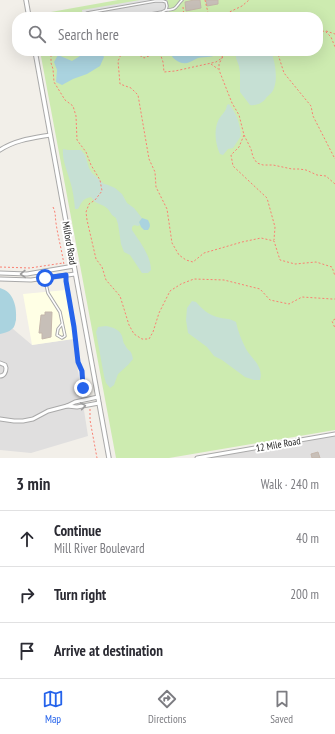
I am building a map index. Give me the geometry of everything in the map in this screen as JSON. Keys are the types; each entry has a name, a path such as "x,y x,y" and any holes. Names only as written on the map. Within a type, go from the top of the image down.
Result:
{"street":[{"path":"26,0 28,12"},
{"name":"Milford Road","path":"36,56 108,458"},
{"path":"0,150 12,143 22,140 50,135"},
{"path":"0,273 27,274 74,266"},
{"path":"0,279 31,280 76,274"},
{"path":"0,363 5,365 6,368 5,374 0,376"},
{"path":"0,419 23,421 33,419 48,411 67,406 75,402 98,397"},
{"path":"67,406 77,407 99,403"},
{"name":"12 Mile Road","path":"198,458 335,434"}],"lane":[{"path":"162,12 176,8 182,0"},
{"path":"92,12 155,1 166,2 166,10"},
{"path":"43,271 48,293 60,312 65,336 62,338 57,335 58,329 62,324"}],"path":[{"path":"205,0 207,12"},
{"path":"229,12 242,6 249,0"},
{"path":"183,7 184,12"},
{"path":"325,31 335,34"},
{"path":"325,31 331,37 335,47"},
{"path":"51,56 54,82 65,100 73,106 76,116 77,140 86,152 91,166 100,180 102,192 89,204 86,212 96,259 102,267 106,280 120,296 129,325 134,334 142,339 149,339 153,332 159,313 170,291 181,284 194,279 224,280 260,289 270,300 289,304 302,297 335,299"},
{"path":"120,56 118,61 120,84 131,88 138,95 149,158 154,172 156,187 167,209 172,243 179,256 193,262 204,253 242,242 261,238 274,241"},
{"path":"161,56 164,72 175,72 211,63 222,58"},
{"path":"279,56 284,73 311,106 313,116 335,159"},
{"path":"222,58 219,64 219,70 232,103 239,115 244,135 257,163 306,170 326,176 335,184"},
{"path":"211,63 219,70"},
{"path":"244,135 239,147 231,155 233,166 267,198 275,226 274,241 280,260 295,264 316,262 332,267 335,276"},
{"path":"53,207 65,267"},
{"path":"0,267 30,268 64,263"},
{"path":"66,275 78,362 82,371 83,388 88,399"},
{"path":"335,319 332,321 335,328"},
{"path":"89,405 90,420 97,458"}],"shaded area":[{"path":"140,0 167,0 169,12 82,12 82,10"},
{"path":"236,56 273,56 276,70 275,84 272,92 259,104 250,105 240,92 240,73"},
{"path":"229,104 238,119 241,136 233,148 228,149 223,155 220,154 217,145 216,130 218,120"},
{"path":"63,149 81,150 85,155 92,173 104,184 115,188 122,194 127,203 134,208 142,218 139,222 140,225 134,225 132,230 144,249 151,265 151,270 148,273 142,273 130,255 124,252 116,218 108,209 95,202 91,197 84,200 78,209 75,209 72,188 64,161"},
{"path":"66,290 73,339 32,345 23,294"},
{"path":"192,301 196,302 211,315 236,322 246,349 259,367 261,375 260,380 245,377 214,356 207,347 188,333 186,320 187,308"},
{"path":"0,318 32,345 73,339 88,436 31,453 0,450"},
{"path":"106,326 114,328 120,332 126,347 131,352 133,359 118,374 114,385 110,388 106,383 104,376 96,332 98,327"},
{"path":"335,434 335,458 198,458"}],"green space":[{"path":"118,0 335,0 335,430 169,458 116,458 41,56 323,56 323,12 51,12"}],"water":[{"path":"57,56 72,61 80,56 104,57 100,66 87,74 62,85 56,82 57,70 54,62"},
{"path":"213,56 198,58 187,63 177,61 172,57"},
{"path":"142,218 148,220 150,227 148,230 144,230 141,227 139,222"},
{"path":"0,288 9,293 14,301 16,320 13,328 8,332 0,334"}],"building":[{"path":"200,0 201,8 186,11 185,2"},
{"path":"206,0 218,0 218,4 207,6"},
{"path":"45,312 52,312 51,337 42,339 42,333 39,333 41,315 45,315"},
{"path":"318,452 320,458 312,458 311,454"}],"route":[{"path":"45,278 66,275 78,350 78,362 82,371 83,388"}]}
